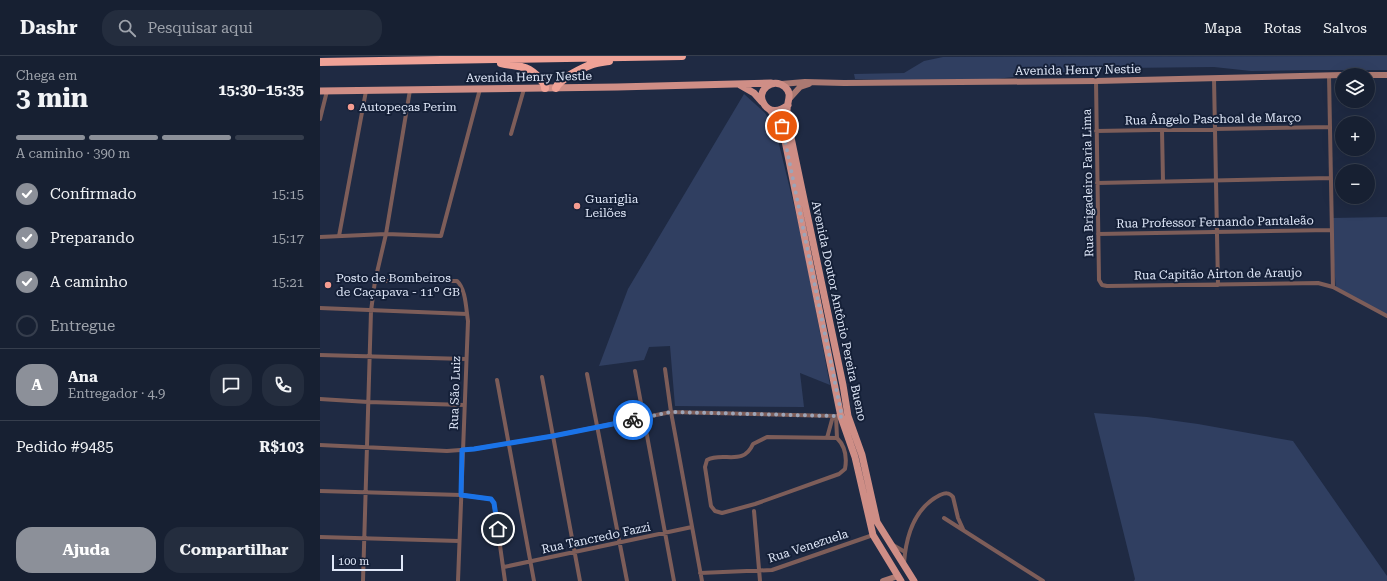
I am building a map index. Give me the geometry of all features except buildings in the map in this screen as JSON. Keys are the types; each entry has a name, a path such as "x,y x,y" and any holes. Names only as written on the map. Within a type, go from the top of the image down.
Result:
{"highway":[{"path":"556,88 558,83 565,78 593,64 633,56"},
{"path":"320,62 682,56"},
{"path":"489,59 526,68 535,73 544,83 545,88"}],"main road":[{"name":"Avenida Henry Nestle","path":"323,91 771,83"},
{"path":"738,84 748,88 769,110 782,110 789,102 789,92 786,87 781,84 771,83 766,86 763,91 761,97 762,102"},
{"name":"Avenida Doutor Antônio Pereira Bueno","path":"789,102 787,111 790,128 843,385 840,416 862,455 877,522 914,581"},
{"name":"Avenida Doutor Antônio Pereira Bueno","path":"769,110 782,126 840,416 855,458 873,535 899,578"},
{"path":"873,535 882,536 889,542"},
{"path":"900,568 906,569 906,579 899,578 900,568"}],"street":[{"path":"1329,75 1333,287"},
{"name":"Avenida Henry Nestie","path":"781,84 787,82 1096,81 1335,75"},
{"path":"1375,75 1387,75"},
{"path":"1214,78 1218,285"},
{"name":"Rua Brigadeiro Faria Lima","path":"1096,81 1099,280 1102,285"},
{"path":"789,102 800,87 814,83"},
{"path":"511,134 524,88"},
{"path":"320,237 386,234 441,236 480,89"},
{"path":"363,581 371,311 386,234 410,90"},
{"path":"320,119 323,91"},
{"path":"339,236 366,91"},
{"name":"Rua Ângelo Paschoal de Março","path":"1096,131 1330,127"},
{"path":"1162,130 1163,181"},
{"path":"1097,182 1331,178"},
{"name":"Rua Professor Fernando Pantaleão","path":"1098,234 1331,230"},
{"name":"Rua São Luiz","path":"376,281 457,281 460,284 463,294 468,321 458,581"},
{"name":"Rua Capitão Airton de Araujo","path":"1102,285 1318,283 1333,287 1387,316"},
{"path":"320,308 467,314"},
{"path":"320,355 466,359"},
{"path":"665,369 671,412 702,581"},
{"path":"635,372 674,581"},
{"path":"587,374 627,581"},
{"path":"542,377 580,581"},
{"path":"497,380 534,581"},
{"path":"320,399 464,405"},
{"path":"320,445 447,450 474,449 553,436 671,412 840,416"},
{"path":"827,438 840,416"},
{"path":"837,438 840,416"},
{"path":"767,437 827,438 837,438 843,444 846,462 845,469 839,474 755,504 722,513 715,511 711,506 705,467 706,460 712,457 742,457 750,452 753,444 767,437"},
{"path":"320,491 461,495 491,499 494,503 505,581"},
{"path":"906,569 905,552 912,525 922,507 932,499 944,493 949,493 953,497 958,518 963,529"},
{"path":"754,511 760,581"},
{"path":"944,518 1043,581"},
{"name":"Rua Tancredo Fazzi","path":"504,567 692,527"},
{"name":"Rua Venezuela","path":"700,573 772,570 873,535"},
{"path":"320,537 459,542"},
{"path":"889,542 905,552"},
{"path":"883,581 899,578"}],"shaded area":[{"path":"1387,56 1387,70 1375,70 1375,68 1335,68 1335,70 1251,71 1214,67 1122,68 1041,74 970,82 855,79 854,74 904,73 924,61 943,57"},
{"path":"744,94 765,113 776,132 802,238 830,385 800,373 804,407 675,406 670,346 649,347 644,360 599,366 628,289"},
{"path":"1387,217 1387,317 1336,289 1331,230 1332,218"},
{"path":"1094,413 1147,417 1198,424 1293,441 1387,576 1387,581 1134,581 1135,579"}],"way so far":[{"path":"633,420 671,412 842,417 782,126"}],"place":[{"name":"Autopeças Perim","path":"351,107"},
{"name":"Guariglia Leilões","path":"577,206"},
{"name":"Posto de Bombeiros de Caçapava - 11º GB","path":"328,285"}],"route":[{"path":"498,529 494,503 491,499 461,495 462,450 553,436 633,420"}]}
